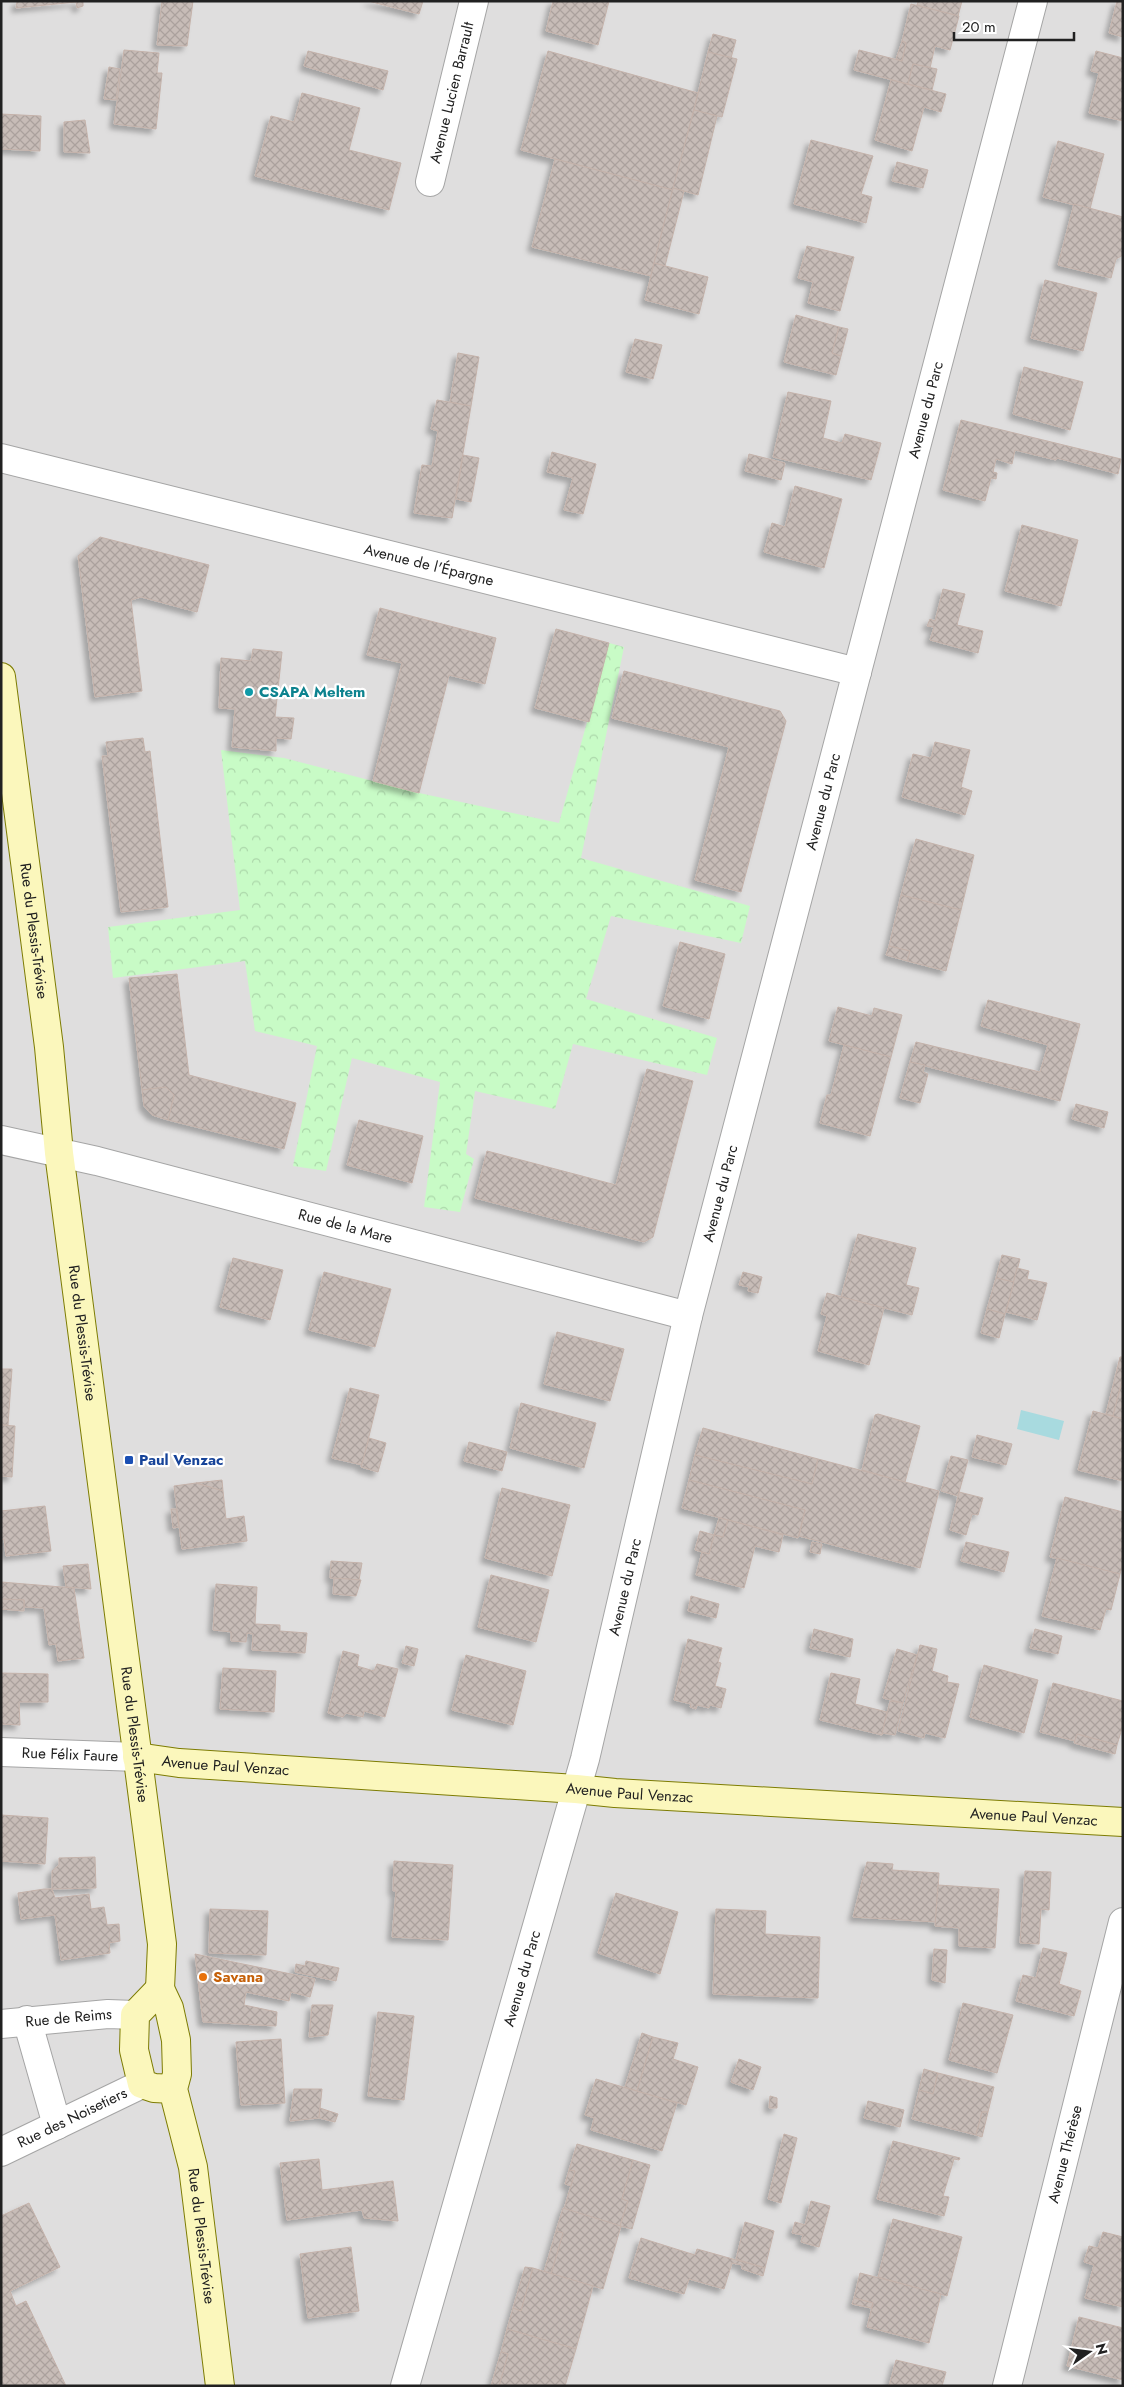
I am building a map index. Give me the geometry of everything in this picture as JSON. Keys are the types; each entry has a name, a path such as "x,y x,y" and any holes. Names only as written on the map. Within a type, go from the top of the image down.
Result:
{"street":[{"name":"Avenue Lucien Barrault","path":"430,182 474,1"},
{"name":"Avenue du Parc","path":"405,2386 586,1759 688,1316 1033,1"},
{"name":"Avenue de l'Épargne","path":"1,458 857,672"},
{"name":"Rue du Plessis-Trévise","path":"1,677 49,1047 59,1153 162,1944 160,1989 169,2008 176,2040 177,2074 173,2089 193,2167 220,2386"},
{"name":"Rue de la Mare","path":"1,1140 59,1153 688,1316"},
{"name":"Rue Félix Faure","path":"1,1752 137,1758"},
{"name":"Avenue Paul Venzac","path":"137,1758 188,1764 615,1793 1123,1822"},
{"name":"Avenue Thérèse","path":"1007,2386 1123,1922"},
{"path":"160,1989 135,2015 134,2050 142,2084 154,2088 173,2089"},
{"name":"Rue de Reims","path":"14,2022 108,2014 135,2015"},
{"path":"14,2022 57,2125"},
{"name":"Rue des Noisetiers","path":"1,2152 142,2084"}],"shaded area":[{"path":"1,1 1123,1 1123,2386 1,2386"}],"green space":[{"path":"609,643 624,647 581,858 750,906 741,943 611,916 586,999 717,1038 707,1075 573,1044 555,1109 475,1091 466,1154 474,1159 460,1212 424,1207 440,1082 352,1058 326,1171 293,1166 317,1046 255,1031 245,961 113,978 108,927 240,910 221,750 284,758 419,793 559,823"}],"water":[{"path":"1021,1410 1064,1421 1059,1440 1017,1429"}],"building":[{"path":"17,1 83,1 83,6 77,8 76,2 16,8"},
{"path":"162,1 193,1 187,46 157,45"},
{"path":"368,1 423,1 419,14"},
{"path":"553,1 609,1 598,45 546,31"},
{"path":"918,1 962,1 958,16 917,5"},
{"path":"1117,1 1123,1 1123,37 1109,33"},
{"path":"911,4 959,16 950,50 935,46 930,68 913,64 908,84 854,70 859,50 902,61 906,43 902,41"},
{"path":"713,34 736,40 731,58 708,52"},
{"path":"902,41 906,43 902,61 896,59"},
{"path":"124,50 159,53 157,73 162,73 156,129 114,124"},
{"path":"308,51 388,71 383,90 304,66"},
{"path":"548,51 698,93 673,190 521,150"},
{"path":"1096,51 1123,58 1123,121 1089,113 1099,73 1091,71"},
{"path":"708,52 737,59 722,117 694,110"},
{"path":"913,64 937,69 932,90 908,84"},
{"path":"109,67 120,69 116,100 104,99"},
{"path":"891,80 946,94 941,112 924,107 912,151 875,140"},
{"path":"302,93 360,108 349,150 401,163 389,210 255,176 271,116 294,122"},
{"path":"694,110 717,116 698,195 673,188"},
{"path":"1,114 41,116 40,151 1,149"},
{"path":"85,120 90,153 64,152 64,122"},
{"path":"811,140 873,156 861,194 872,197 866,223 794,204"},
{"path":"1058,141 1104,154 1090,209 1043,197"},
{"path":"555,159 673,190 651,276 532,247"},
{"path":"897,162 928,170 923,188 892,181"},
{"path":"673,188 684,191 665,266 654,263"},
{"path":"1074,204 1123,217 1123,255 1116,259 1111,278 1058,265"},
{"path":"807,246 854,257 840,311 808,303 813,282 798,278"},
{"path":"654,263 708,277 699,314 645,300"},
{"path":"1045,280 1097,293 1083,351 1031,338"},
{"path":"796,315 839,327 832,353 841,356 836,375 784,362"},
{"path":"839,327 848,329 841,356 832,353"},
{"path":"635,339 662,345 653,379 626,372"},
{"path":"458,353 479,357 471,406 450,402"},
{"path":"1024,367 1083,382 1070,430 1013,414"},
{"path":"788,392 831,401 823,438 842,443 845,434 881,443 871,480 773,457"},
{"path":"437,400 471,406 452,518 414,513 422,465 432,466 438,431 431,429"},
{"path":"961,420 1121,459 1118,474 1057,458 1056,460 1015,450 1012,464 996,459 993,472 997,473 996,479 991,478 985,501 943,490"},
{"path":"552,452 596,464 583,514 564,510 573,478 547,472"},
{"path":"749,454 785,463 781,480 745,471"},
{"path":"463,455 479,458 471,502 456,499"},
{"path":"795,486 842,499 824,568 764,552 772,523 785,527"},
{"path":"1022,525 1078,540 1061,606 1005,591"},
{"path":"100,537 209,565 197,612 141,597 131,600 142,691 95,697 78,556"},
{"path":"943,589 965,594 957,625 983,631 978,653 930,640 934,627 927,626 930,619 935,621"},
{"path":"380,608 496,638 485,684 449,675 419,793 373,781 402,663 367,655"},
{"path":"556,629 609,643 589,722 535,708"},
{"name":"CSAPA Meltem","path":"253,649 282,652 275,717 294,718 291,739 276,738 276,751 232,747 235,709 219,708 221,658 251,661"},
{"path":"624,671 780,711 786,721 741,892 695,880 729,747 612,718"},
{"path":"143,738 145,752 150,751 168,907 121,912 102,756 108,756 106,742"},
{"path":"935,742 970,750 961,787 972,791 965,815 902,797 913,754 931,758"},
{"path":"916,839 974,855 961,910 901,895"},
{"path":"901,895 961,910 946,971 907,961 910,951 889,946"},
{"path":"680,942 725,954 709,1019 663,1006"},
{"path":"889,946 910,951 907,961 886,955"},
{"path":"177,974 189,1075 296,1103 284,1149 168,1120 174,1095 166,1087 142,1090 129,978"},
{"path":"988,1000 1080,1024 1060,1101 910,1062 916,1042 1040,1072 1048,1045 981,1026"},
{"path":"838,1007 872,1016 874,1008 902,1015 891,1057 829,1041"},
{"path":"844,1045 891,1057 870,1136 820,1123 827,1095 831,1095"},
{"path":"910,1062 925,1065 923,1072 928,1074 920,1103 900,1098"},
{"path":"647,1069 693,1081 653,1237 644,1242 475,1198 487,1151 616,1185"},
{"path":"166,1087 174,1095 168,1120 152,1115 144,1106 142,1090"},
{"path":"1076,1104 1108,1112 1104,1128 1072,1119"},
{"path":"359,1120 423,1136 412,1183 347,1165"},
{"path":"858,1234 916,1248 906,1285 919,1288 912,1315 841,1297"},
{"path":"1002,1255 1020,1259 1014,1282 996,1278"},
{"path":"233,1258 283,1270 270,1320 220,1307"},
{"path":"1017,1268 1029,1271 1027,1279 1047,1283 1037,1320 1006,1312"},
{"path":"324,1272 391,1289 375,1347 309,1330"},
{"path":"743,1272 762,1277 758,1293 748,1291 749,1287 739,1285"},
{"path":"996,1278 1014,1282 1005,1314 987,1309"},
{"path":"827,1293 884,1308 869,1365 818,1351 827,1316 821,1314"},
{"path":"987,1309 1005,1314 999,1338 981,1333"},
{"path":"557,1332 624,1349 610,1401 544,1384"},
{"path":"1120,1357 1123,1357 1123,1377 1113,1416 1106,1414"},
{"path":"1,1369 12,1369 8,1425 1,1425"},
{"path":"1123,1377 1123,1419 1113,1416"},
{"path":"350,1388 379,1395 362,1465 332,1458"},
{"path":"521,1403 596,1423 584,1468 510,1448"},
{"path":"1093,1411 1123,1419 1123,1481 1078,1470"},
{"path":"878,1414 920,1426 905,1482 862,1470 875,1415"},
{"path":"1,1425 15,1426 12,1477 1,1476"},
{"path":"703,1428 818,1459 812,1484 695,1455"},
{"path":"977,1435 1012,1444 1006,1465 972,1457"},
{"path":"369,1438 386,1443 378,1472 361,1467"},
{"path":"469,1442 507,1452 502,1471 464,1461"},
{"path":"695,1455 812,1484 818,1459 939,1491 920,1568 799,1536 805,1510 689,1480"},
{"path":"951,1456 968,1460 958,1496 941,1491"},
{"path":"222,1480 223,1491 196,1483"},
{"path":"689,1480 805,1510 798,1538 682,1508"},
{"path":"196,1483 223,1491 226,1519 244,1516 247,1541 182,1549 174,1486"},
{"path":"502,1488 570,1505 552,1576 485,1558"},
{"path":"959,1492 983,1498 978,1515 972,1514 966,1535 950,1530"},
{"path":"1065,1497 1123,1512 1123,1564 1120,1574 1050,1557"},
{"path":"45,1506 51,1551 6,1556 4,1539 1,1540 1,1511"},
{"path":"171,1509 176,1509 179,1527 173,1528"},
{"path":"719,1518 728,1520 723,1537 714,1535"},
{"path":"728,1520 783,1535 779,1552 755,1546 744,1588 696,1575 702,1552 709,1554 714,1535 723,1537"},
{"path":"700,1531 714,1535 709,1554 695,1550"},
{"path":"812,1542 822,1544 820,1554 810,1552"},
{"path":"966,1542 1009,1552 1004,1572 961,1561"},
{"path":"1057,1558 1120,1574 1111,1610 1106,1609 1100,1630 1042,1616"},
{"path":"331,1561 362,1563 359,1580 330,1578"},
{"path":"88,1564 91,1589 66,1587 63,1566"},
{"path":"491,1575 549,1590 536,1642 478,1627"},
{"path":"334,1578 361,1580 356,1596 333,1594"},
{"path":"1,1582 74,1588 84,1658 58,1661 56,1644 49,1645 44,1608 24,1607 24,1600 1,1599"},
{"path":"216,1584 257,1587 255,1624 280,1625 280,1631 307,1633 305,1653 252,1650 253,1634 247,1633 246,1642 231,1641 231,1632 213,1630"},
{"path":"691,1596 719,1604 716,1618 688,1611"},
{"path":"1,1599 24,1600 24,1611 1,1609"},
{"path":"814,1629 853,1639 850,1657 810,1648"},
{"path":"1035,1629 1062,1636 1058,1654 1030,1648"},
{"path":"688,1639 722,1648 718,1662 721,1663 715,1686 726,1689 721,1708 710,1705 709,1708 697,1705 696,1709 690,1707 691,1704 674,1700"},
{"path":"920,1645 937,1649 932,1671 948,1676 947,1682 959,1684 945,1738 925,1733 924,1738 898,1731"},
{"path":"406,1646 418,1649 414,1666 402,1663"},
{"path":"897,1649 917,1655 903,1703 883,1698"},
{"path":"343,1651 359,1655 357,1666 374,1671 377,1664 398,1669 385,1717 364,1711 363,1717 346,1713 343,1717 328,1713"},
{"path":"466,1655 526,1671 513,1725 452,1710"},
{"path":"984,1665 1038,1680 1024,1733 970,1717"},
{"path":"223,1668 276,1671 274,1712 220,1709"},
{"path":"1,1673 48,1674 48,1702 19,1702 20,1725 1,1724"},
{"path":"831,1673 860,1679 855,1704 887,1712 882,1735 820,1720"},
{"path":"1053,1683 1123,1701 1123,1725 1117,1745 1077,1734 1075,1741 1040,1732"},
{"path":"890,1701 903,1703 895,1735 882,1733"},
{"path":"1077,1734 1117,1745 1115,1754 1074,1743"},
{"path":"1,1815 48,1818 45,1864 1,1861"},
{"path":"95,1857 96,1888 52,1889 52,1871 59,1865 59,1858"},
{"path":"394,1861 453,1865 448,1940 392,1937 396,1891 393,1891"},
{"path":"867,1862 893,1864 892,1870 939,1873 936,1922 853,1917"},
{"path":"1025,1871 1051,1872 1049,1910 1041,1909 1039,1944 1020,1943"},
{"path":"938,1885 999,1889 995,1948 959,1946 959,1928 935,1926"},
{"path":"52,1889 55,1898 89,1894 91,1909 104,1907 107,1925 119,1924 120,1941 109,1943 110,1953 61,1960 55,1915 21,1919 18,1893"},
{"path":"616,1893 678,1912 660,1974 598,1953"},
{"path":"210,1909 268,1911 266,1955 209,1953"},
{"path":"716,1909 766,1911 765,1934 820,1937 818,1998 713,1994"},
{"path":"1043,1948 1067,1953 1059,1984 1081,1991 1074,2016 1016,2001 1023,1975 1036,1978"},
{"path":"934,1949 947,1950 945,1983 932,1980"},
{"path":"195,1954 315,1979 310,1997 291,1992 289,2001 246,1992 244,2005 277,2012 276,2026 203,2022"},
{"path":"306,1961 339,1968 336,1981 295,1972 296,1964 305,1966"},
{"path":"963,2003 1013,2015 997,2073 949,2060"},
{"path":"312,2005 333,2005 328,2035 309,2037"},
{"path":"378,2012 414,2016 404,2100 368,2096"},
{"path":"642,2033 653,2037 637,2091 625,2087"},
{"path":"653,2037 678,2043 673,2059 698,2067 686,2105 637,2091"},
{"path":"281,2039 285,2103 241,2105 236,2042"},
{"path":"739,2059 761,2067 753,2090 731,2082"},
{"path":"924,2069 938,2073 933,2094 919,2090"},
{"path":"938,2073 994,2087 988,2112 982,2112 976,2135 912,2119 919,2090 933,2094"},
{"path":"596,2079 677,2103 662,2151 591,2130 594,2118 585,2115"},
{"path":"294,2089 322,2089 319,2118 290,2121"},
{"path":"770,2096 777,2098 777,2108 769,2108"},
{"path":"868,2101 904,2110 900,2127 864,2118"},
{"path":"320,2108 338,2114 335,2122 319,2118"},
{"path":"982,2112 988,2112 982,2137 976,2135"},
{"path":"784,2134 797,2138 781,2203 768,2199"},
{"path":"893,2141 960,2158 959,2160 954,2159 943,2196 949,2197 944,2216 877,2199"},
{"path":"577,2144 633,2160 622,2199 628,2201 620,2226 564,2209 575,2171 569,2170"},
{"path":"319,2159 322,2190 393,2181 398,2221 364,2218 362,2210 287,2220 280,2163"},
{"path":"633,2160 650,2165 632,2229 620,2226 628,2201 622,2199"},
{"path":"569,2170 575,2171 571,2186 565,2184"},
{"path":"811,2201 830,2206 819,2247 801,2242 803,2235 792,2233 795,2222 805,2225"},
{"path":"29,2203 60,2267 10,2291 16,2306 26,2301 66,2386 1,2386 1,2216"},
{"path":"563,2208 621,2226 603,2289 551,2274 563,2233 556,2231"},
{"path":"893,2219 962,2237 947,2296 878,2277"},
{"path":"745,2222 774,2231 765,2268 736,2259"},
{"path":"556,2231 563,2233 551,2274 544,2272"},
{"path":"1103,2232 1123,2237 1123,2307 1085,2298 1094,2265 1084,2262 1089,2246 1098,2248"},
{"path":"641,2238 695,2255 697,2249 765,2268 763,2276 742,2269 742,2265 732,2263 724,2289 689,2279 684,2294 629,2278"},
{"path":"351,2247 359,2311 308,2318 300,2254"},
{"path":"525,2267 533,2268 521,2311 513,2308"},
{"path":"533,2268 593,2286 576,2349 507,2329 513,2308 521,2311"},
{"path":"860,2273 941,2294 929,2343 867,2327 873,2303 854,2298"},
{"path":"854,2298 873,2303 871,2308 852,2304"},
{"path":"1079,2317 1123,2328 1123,2380 1067,2366"},
{"path":"507,2329 576,2349 565,2386 499,2386 508,2354 501,2352"},
{"path":"501,2352 508,2354 499,2386 491,2386"},
{"path":"896,2360 946,2372 942,2386 889,2386"}],"place":[{"name":"CSAPA Meltem","path":"249,692"},
{"name":"Paul Venzac","path":"129,1460"},
{"name":"Savana","path":"203,1977"}]}
